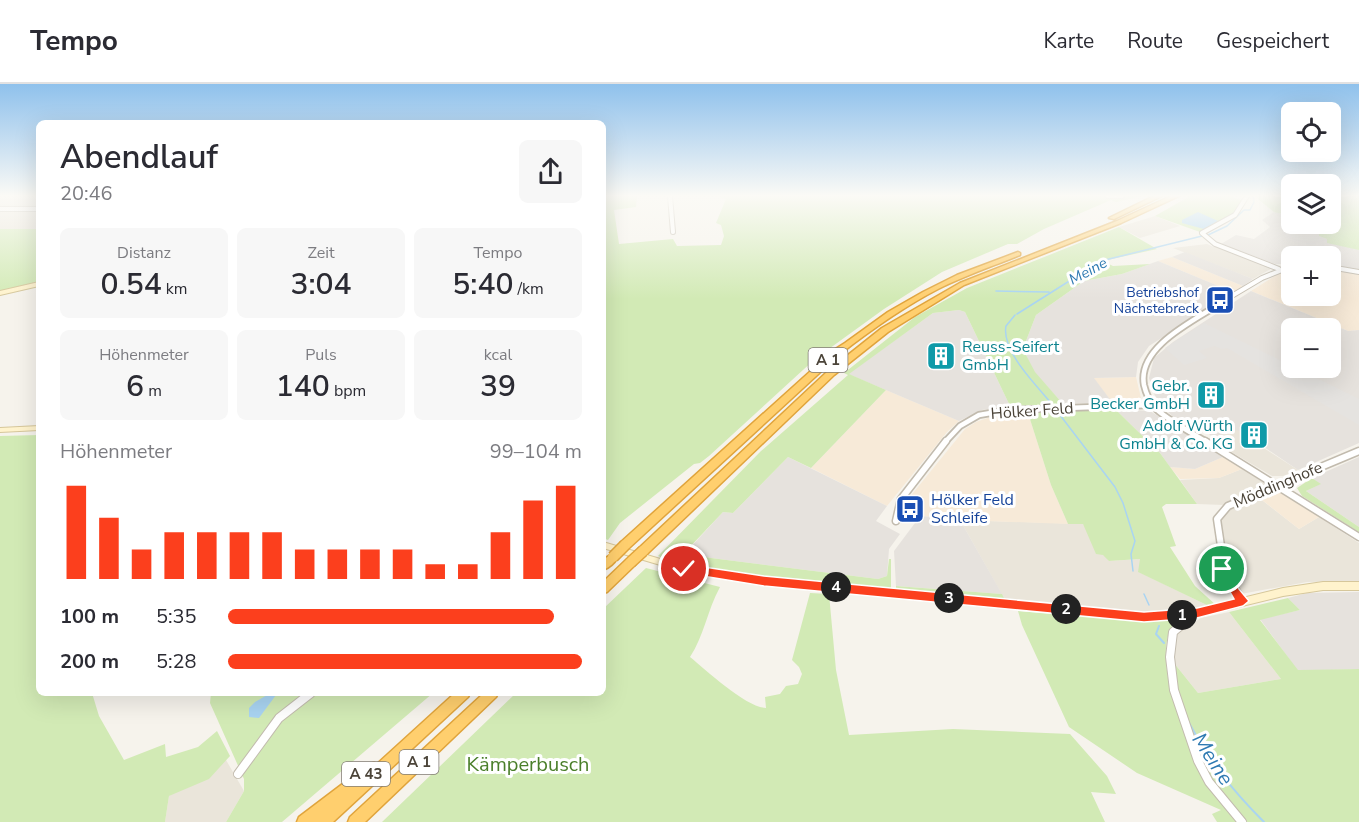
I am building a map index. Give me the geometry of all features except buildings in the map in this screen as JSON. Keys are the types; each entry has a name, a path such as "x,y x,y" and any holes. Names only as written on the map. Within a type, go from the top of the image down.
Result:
{"highway":[{"name":"A 1","path":"606,586 858,350 960,280 1082,230"},
{"name":"A 1","path":"606,563 837,352 874,324 925,293 1096,230"},
{"name":"A 1","path":"323,822 461,696"},
{"name":"A 1","path":"355,822 489,696"},
{"name":"A 43","path":"304,822 418,735"}],"main road":[{"path":"0,293 36,285"},
{"path":"0,430 36,428"},
{"path":"606,546 684,569 764,581 1144,617 1197,613 1283,592 1323,586 1359,586"}],"street":[{"path":"1207,230 1202,233 1215,244 1279,269"},
{"path":"1279,269 1167,339 1149,355 1143,370 1146,389 1152,405 1170,419 1359,537"},
{"path":"1341,269 1359,273"},
{"name":"Hölker Feld","path":"896,521 902,499 950,436 969,420 1008,410 1152,405"},
{"name":"Möddinghofe","path":"1243,601 1234,592 1222,569 1217,519 1227,506 1359,451"},
{"path":"1197,613 1173,632 1170,657 1174,690 1198,761 1209,782 1242,822"},
{"path":"238,774 278,717 306,696"}],"shaded area":[{"path":"1126,230 1165,230 1140,238"},
{"path":"1265,230 1281,230 1281,234 1319,234 1319,236 1359,250 1359,271 1341,267 1341,246 1281,246 1281,264 1275,264 1221,244 1236,235 1254,239"},
{"path":"1207,244 1274,267 1253,279 1173,248"},
{"path":"1185,252 1253,279 1243,286 1172,257"},
{"path":"1172,257 1243,286 1233,292 1158,261"},
{"path":"1158,261 1233,292 1149,346 1138,362 1136,377 1094,378 1112,402 1063,404 1034,372 1025,353 1026,341 1036,315 1084,281 1122,274"},
{"path":"1341,271 1359,275 1359,330 1348,331 1341,328 1341,318 1316,318 1287,306 1341,306"},
{"path":"1281,273 1281,303 1251,291"},
{"path":"1251,291 1281,303 1281,306 1287,306 1316,318 1281,318 1281,378 1341,378 1341,328 1348,331 1359,330 1359,443 1298,470 1264,447 1259,448 1253,445 1256,442 1237,430 1215,438 1185,419 1181,420 1172,416 1161,404 1154,394 1149,378 1154,358 1173,342"},
{"path":"959,310 965,312 1010,406 982,410 959,421 848,374 933,313"},
{"path":"1204,323 1281,361 1281,378 1316,378 1359,399 1359,425 1227,348 1214,346 1199,351 1207,358 1184,365 1165,348"},
{"path":"1136,377 1141,398 1134,402 1112,402 1093,378"},
{"path":"886,390 959,421 947,432 887,506 811,468"},
{"path":"1115,409 1150,411 1223,457 1195,469 1170,467 1160,453"},
{"path":"1028,413 1051,485 1068,524 960,520 913,515 909,498 965,429 993,416"},
{"path":"1237,429 1298,470 1283,476 1272,476 1211,440"},
{"path":"788,457 887,506 876,521 900,534 889,549 887,576 878,579 711,558 690,554 687,551 723,512 733,513"},
{"path":"1223,457 1242,469 1219,478 1180,479 1170,467 1195,469"},
{"path":"1359,457 1359,527 1306,491 1320,484 1312,478"},
{"path":"1242,469 1266,484 1253,490 1257,493 1224,505 1197,504 1180,480 1219,478"},
{"path":"1275,489 1319,517 1299,529 1257,496"},
{"path":"1258,497 1299,529 1319,517 1359,543 1359,581 1307,582 1241,594 1226,566 1220,521 1231,509"},
{"path":"913,515 960,520 1002,594 896,586 894,551 915,523"},
{"path":"960,520 1083,524 1109,561 1141,559 1139,572 1211,607 1172,613 1135,613 1005,600"},
{"path":"1359,592 1359,669 1298,671 1260,619 1300,610 1288,598 1307,593"},
{"path":"1229,612 1281,679 1198,693 1174,663 1176,634 1201,618"},
{"path":"226,760 244,791 226,822 165,822 169,796"}],"green space":[{"path":"0,230 36,230 36,283 0,292"},
{"path":"606,230 617,230 619,244 673,239 677,246 721,245 724,236 722,230 1041,230 1017,244 1008,244 942,272 884,309 815,359 709,456 700,463 694,464 620,523 608,540 606,539"},
{"path":"1110,230 1125,230 1157,249 1103,261 1113,266 1150,264 1122,274 1084,281 1036,315 1026,341 1025,353 1035,372 1063,404 1010,406 965,312 959,310 933,313 849,374 886,390 811,468 788,457 733,513 723,512 687,550 690,554 711,558 878,579 887,576 889,559 891,559 891,589 719,571 673,562 658,556 761,451 848,375 844,373 915,317 967,288"},
{"path":"1341,230 1359,230 1359,250 1327,243 1327,239 1319,234 1341,234"},
{"path":"1115,409 1160,453 1197,504 1166,504 1162,507 1176,546 1170,547 1195,586 1217,606 1211,607 1138,572 1140,559 1109,561 1103,555 1096,554 1083,524 1068,524 1051,485 1028,413"},
{"path":"36,435 36,696 93,696 99,716 124,760 165,744 166,757 198,747 217,731 230,756 209,779 169,796 165,822 0,822 0,436"},
{"path":"1312,478 1321,484 1306,491 1359,527 1359,532 1302,496 1297,488"},
{"name":"Kämperbusch","path":"646,568 720,587 699,641 690,657 748,702 766,708 765,697 780,694 786,686 798,684 802,674 792,660 810,593 829,594 836,670 849,735 953,729 1070,734 1107,776 1116,794 1091,792 1105,822 382,822 513,696 606,696 606,606"},
{"path":"896,586 1002,594 1005,600 896,590"},
{"path":"1288,598 1300,610 1260,620 1298,670 1359,669 1359,822 1217,822 1212,814 1221,810 1137,773 1069,727 1022,625 1018,611 1119,619 1187,618 1178,622 1171,629 1166,645 1173,701 1177,692 1174,663 1198,693 1281,679 1229,612"},
{"path":"211,696 429,696 282,822 226,822 244,791 244,779 210,703"}],"water":[{"path":"266,696 275,696 259,718 249,717 249,708"}],"waterway":[{"name":"Meine","path":"1208,235 1218,230"},
{"name":"Meine","path":"1017,314 1101,261 1202,236"},
{"path":"996,291 1049,292"},
{"name":"Meine","path":"1015,315 1006,326 1009,346 1021,368 1052,404"},
{"name":"Meine","path":"1060,415 1115,487 1123,503 1135,541 1131,554 1133,571"},
{"name":"Meine","path":"1144,594 1149,605"},
{"name":"Meine","path":"1159,626 1156,634 1164,643"},
{"name":"Meine","path":"1188,721 1222,774 1264,822"}],"place":[{"name":"Betriebshof Nächstebreck","path":"1220,300"},
{"name":"Reuss-Seifert GmbH","path":"941,356"},
{"name":"Gebr. Becker GmbH","path":"1211,395"},
{"name":"Adolf Würth GmbH & Co. KG","path":"1254,435"},
{"name":"Hölker Feld Schleife","path":"910,509"}],"route":[{"path":"684,569 764,581 1144,617 1197,613 1243,601 1234,592 1222,569"}]}
